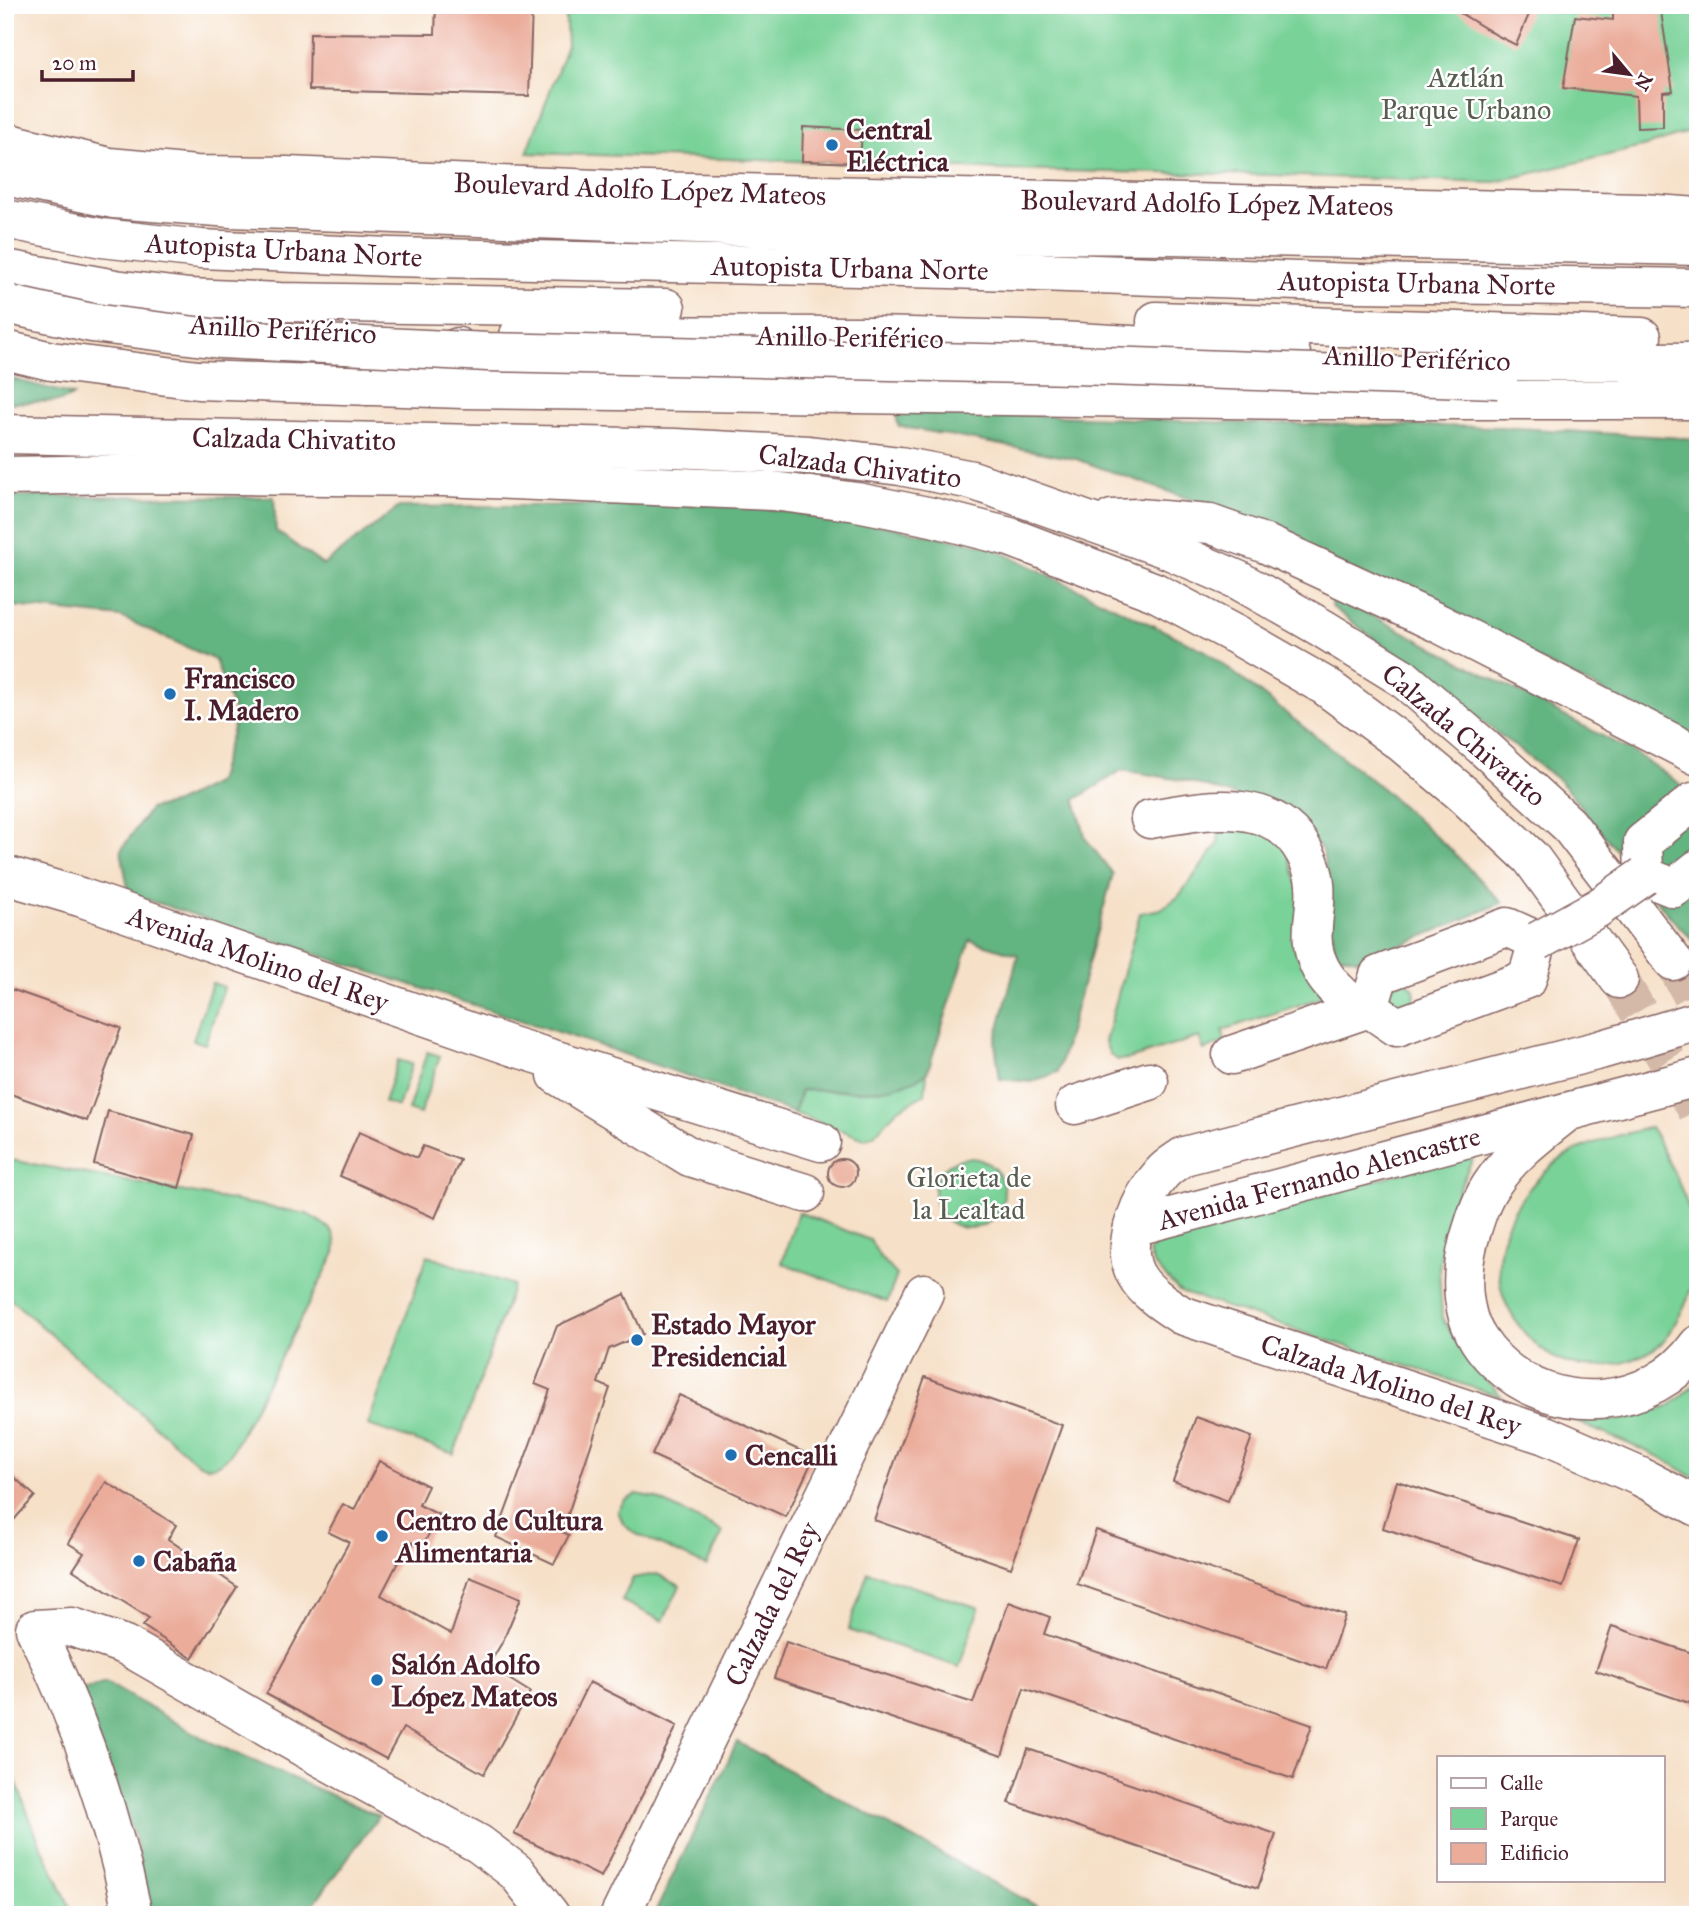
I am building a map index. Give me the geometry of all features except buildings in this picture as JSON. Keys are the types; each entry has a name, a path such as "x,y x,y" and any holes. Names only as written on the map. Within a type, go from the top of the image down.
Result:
{"main road":[{"name":"Boulevard Adolfo López Mateos","path":"5,142 109,167 196,175 287,176 633,191 1170,219 1642,213 1698,217"},
{"path":"5,176 113,199 230,208 920,233 1170,219 1230,236 1698,246"},
{"path":"5,209 70,223 202,238 393,245 761,248 1698,276"},
{"name":"Autopista Urbana Norte","path":"5,219 102,238 201,248 390,257 964,270 1357,283 1698,288"},
{"name":"Autopista Urbana Norte","path":"5,269 103,287 189,298 267,302 941,313 1698,340"},
{"name":"Anillo Periférico","path":"5,294 113,316 213,327 347,335 873,336 1059,341 1412,360 1698,362"},
{"path":"5,302 92,323 220,340 488,352 1667,382 1698,390"},
{"path":"367,386 486,335"},
{"path":"5,350 51,360 198,380 463,389 1305,400 1698,400"},
{"name":"Calzada Chivatito","path":"5,435 676,447 809,455 900,466 972,480 1164,548 1238,580 1403,678 1568,824 1673,961"},
{"name":"Calzada Chivatito","path":"5,476 123,474 444,477 773,491 857,502 1010,537 1155,592 1325,686 1402,743 1531,858 1619,979"},
{"path":"1092,521 1139,518 1210,524 1266,544 1438,623 1698,756"},
{"path":"1644,876 1643,842 1693,802 1698,803"},
{"path":"1150,819 1208,809 1236,810 1262,815 1282,824 1298,839 1310,863 1315,883 1312,947 1326,979 1365,1010 1397,1027 1527,979 1538,941 1598,908 1644,876"},
{"path":"1644,876 1674,888 1698,869"},
{"name":"Avenida Molino del Rey","path":"5,875 80,897 511,1046 821,1142"},
{"path":"1232,1055 1365,1010 1379,975 1507,927 1538,941"},
{"name":"Avenida Fernando Alencastre","path":"1133,1227 1152,1187 1163,1171 1184,1156 1600,1050 1698,1021"},
{"name":"Avenida Molino del Rey","path":"511,1046 690,1157 805,1193"},
{"name":"Avenida Fernando Alencastre","path":"1133,1227 1698,1077"},
{"path":"1075,1105 1149,1081"},
{"path":"1567,1112 1524,1146 1493,1181 1482,1203 1466,1251 1463,1285 1467,1315 1478,1338 1489,1354 1517,1378 1550,1394 1574,1400 1622,1396 1645,1388 1667,1375 1698,1345"},
{"name":"Calzada Molino del Rey","path":"1133,1227 1130,1254 1136,1275 1157,1299 1181,1315 1545,1435 1641,1477 1698,1507"},
{"name":"Calzada del Rey","path":"620,1915 924,1293"},
{"path":"133,1915 121,1856 89,1758 55,1669 36,1629 72,1627 125,1645 479,1844 516,1872 550,1915"}],"green space":[{"name":"Aztlán Parque Urbano","path":"565,5 1698,5 1698,129 1646,146 1491,183 1271,175 1001,170 527,153 567,45"},
{"path":"5,377 74,395 62,401 5,403"},
{"path":"896,410 1241,423 1501,427 1698,439 1698,737 1246,519 1076,459 898,426"},
{"path":"5,496 274,497 276,531 323,565 399,507 733,504 869,523 989,546 1206,651 1378,785 1451,850 1502,903 1364,961 1335,954 1323,851 1288,812 1187,781 1122,770 1075,800 1086,839 1113,874 1058,1072 1032,1082 1000,1079 995,1043 1018,955 970,940 927,1073 912,1081 882,1089 801,1090 794,1113 595,1044 129,894 121,850 150,809 176,803 217,782 236,718 215,660 121,617 13,606 5,609"},
{"path":"1333,595 1635,753 1683,786 1698,809 1698,945 1673,920 1560,781 1331,606"},
{"path":"1215,819 1283,836 1329,995 1223,1030 1225,1042 1204,1050 1199,1037 1118,1060 1110,1055 1105,1042 1140,913 1161,909 1178,897 1218,844 1219,832"},
{"path":"1406,980 1414,989 1415,1000 1402,1013 1381,990"},
{"path":"212,983 224,987 205,1044 193,1040"},
{"path":"427,1052 440,1056 420,1114 408,1110"},
{"path":"398,1060 412,1064 398,1107 384,1102"},
{"path":"927,1073 925,1094 897,1110 874,1135 865,1139 794,1113 801,1090 882,1089 912,1081"},
{"path":"1651,1127 1676,1177 1691,1216 1697,1255 1690,1291 1666,1339 1645,1354 1633,1360 1606,1366 1579,1366 1561,1361 1533,1342 1510,1312 1502,1291 1499,1270 1500,1249 1506,1228 1529,1189 1557,1162 1581,1148"},
{"path":"1476,1151 1450,1209 1439,1268 1442,1318 1467,1358 1502,1397 1180,1292 1154,1265 1149,1253 1156,1243"},
{"name":"Glorieta de la Lealtad","path":"976,1158 989,1164 998,1173 1002,1179 1002,1207 994,1218 983,1226 962,1228 944,1218 936,1207 934,1186 944,1168 955,1160"},
{"path":"5,1159 307,1214 333,1233 335,1253 231,1453 223,1461 214,1466 205,1466 195,1461 5,1294"},
{"path":"798,1212 870,1240 880,1257 897,1275 887,1302 782,1263"},
{"path":"427,1256 513,1285 454,1454 368,1425"},
{"path":"1698,1382 1698,1480 1660,1457 1572,1420 1622,1420 1669,1407"},
{"path":"637,1494 655,1498 723,1532 706,1566 632,1532 623,1523 618,1511 624,1501"},
{"path":"868,1572 979,1608 959,1667 848,1630"},
{"path":"657,1574 680,1586 663,1621 622,1601 633,1578"},
{"path":"105,1682 210,1742 379,1816 309,1910 313,1915 150,1915 136,1841 80,1691"},
{"path":"737,1742 1053,1915 654,1915"},
{"path":"5,1752 35,1832 74,1915 5,1915"}],"tunnel":[{"path":"1673,961 1698,1007"},
{"path":"1619,979 1698,1112"}],"place":[{"name":"Central Eléctrica","path":"832,145"},
{"name":"Francisco I. Madero","path":"170,694"},
{"name":"Estado Mayor Presidencial","path":"637,1340"},
{"name":"Cencalli","path":"731,1455"},
{"name":"Centro de Cultura Alimentaria","path":"382,1536"},
{"name":"Cabaña","path":"139,1561"},
{"name":"Salón Adolfo López Mateos","path":"377,1680"}]}
